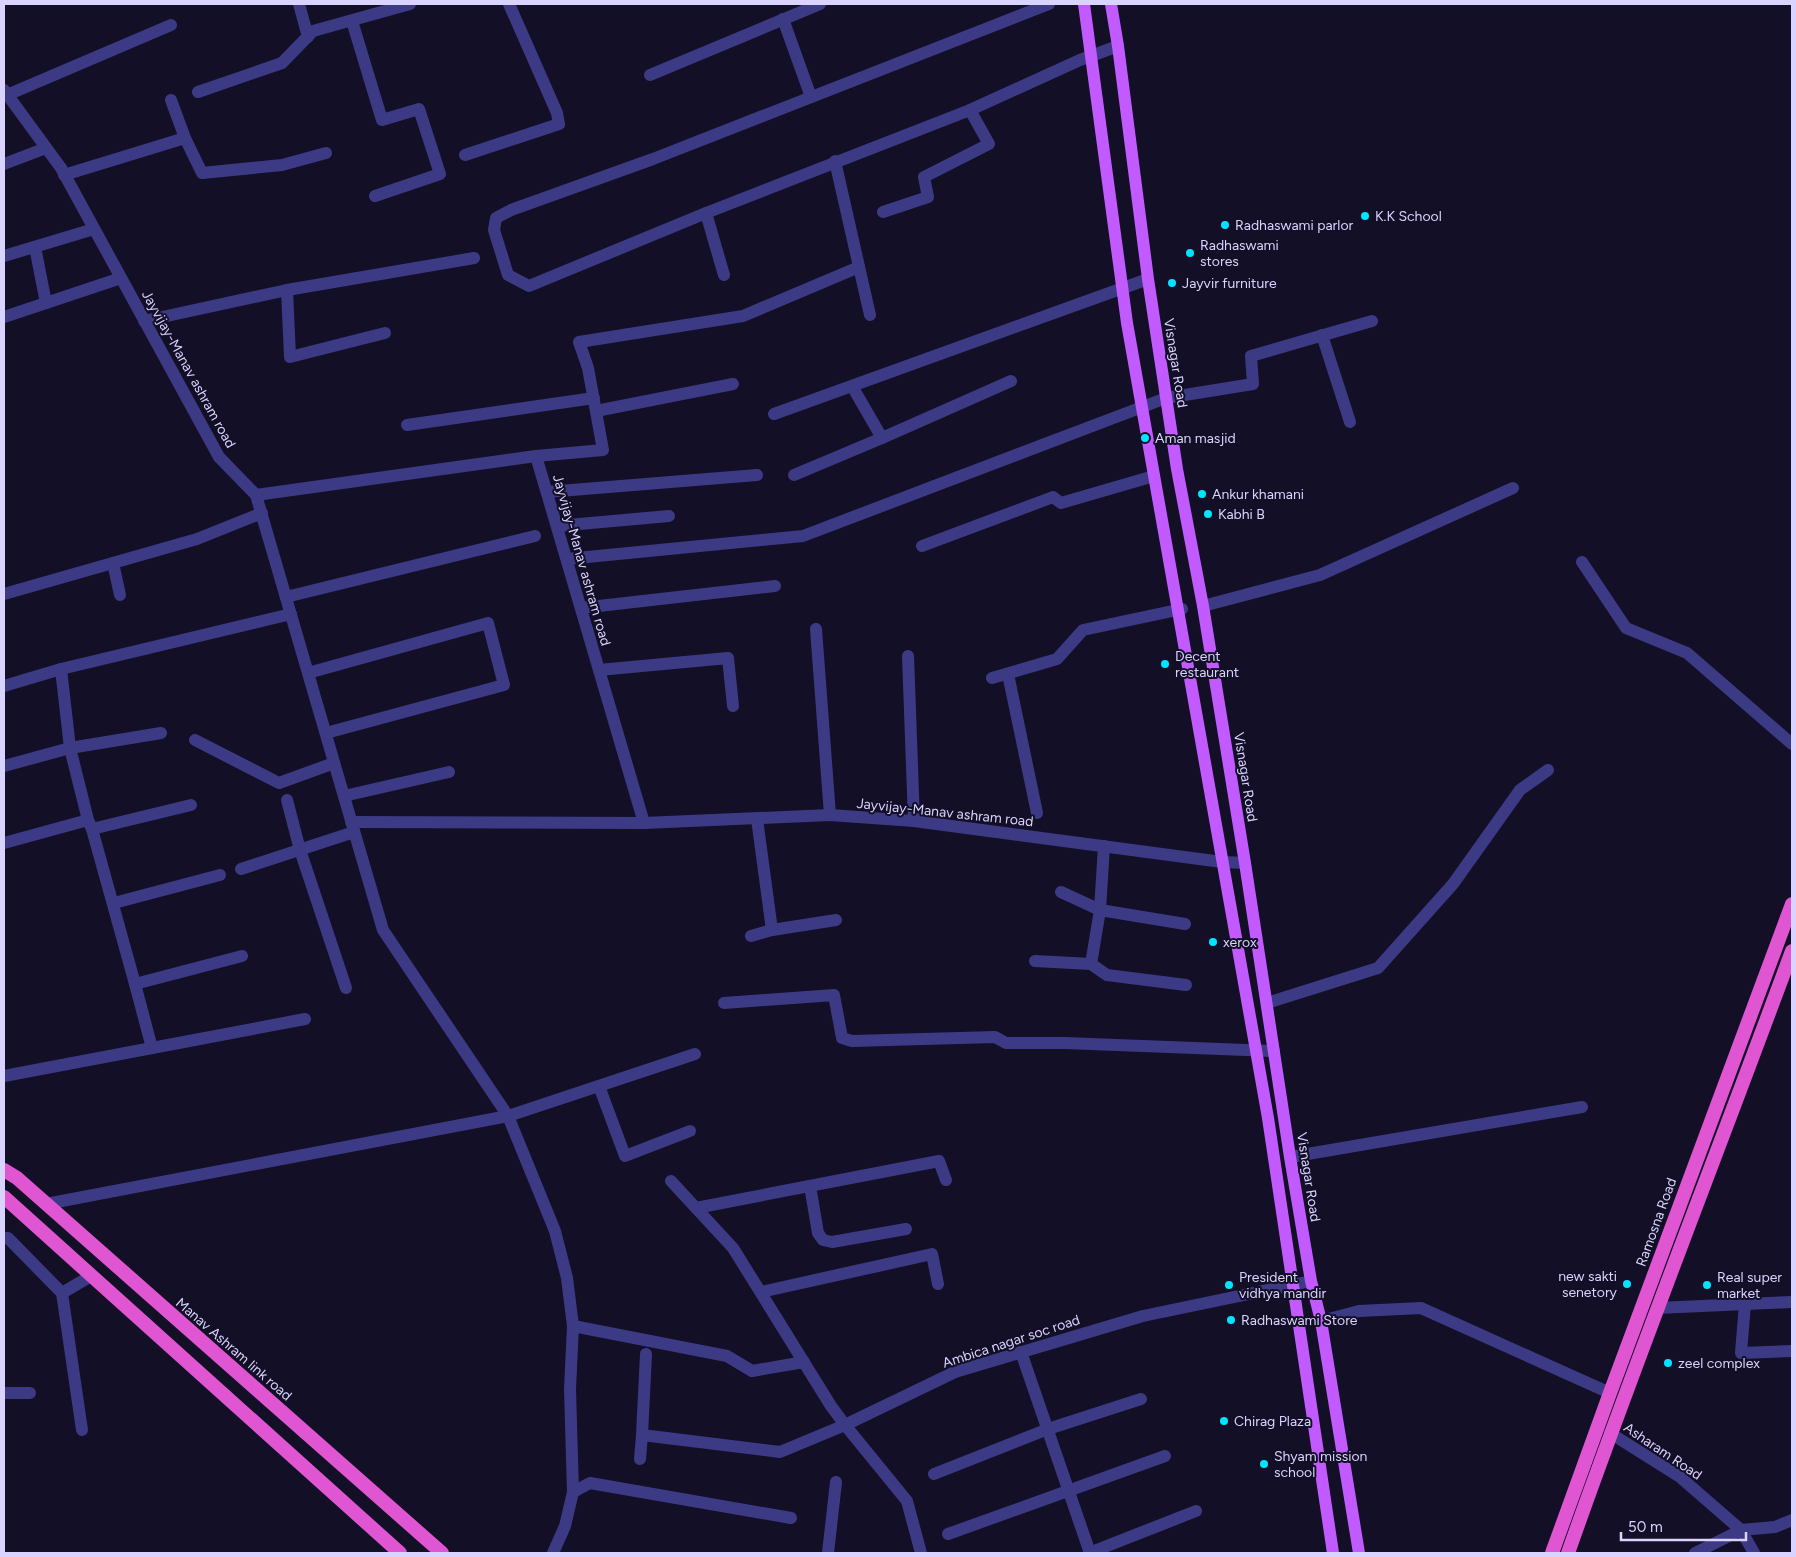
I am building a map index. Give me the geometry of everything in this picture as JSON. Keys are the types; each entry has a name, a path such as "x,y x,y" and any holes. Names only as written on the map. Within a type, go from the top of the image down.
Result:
{"highway":[{"name":"Ramosna Road","path":"1552,1553 1792,904"},
{"path":"1568,1553 1610,1433 1720,1147 1792,951"},
{"name":"Manav Ashram link road","path":"4,1170 46,1204 442,1553"},
{"path":"4,1197 400,1553"}],"main road":[{"path":"1084,4 1122,288 1268,1118 1332,1553"},
{"name":"Visnagar Road","path":"1111,4 1148,279 1177,469 1203,606 1246,863 1290,1157 1311,1281 1322,1321 1359,1553"}],"street":[{"path":"298,4 308,37"},
{"path":"198,92 282,63 313,31 352,21 389,7 410,4"},
{"path":"465,155 558,124 556,113 508,4"},
{"path":"650,75 820,4"},
{"path":"1049,4 653,158 511,210 496,218 494,230 508,275 529,286 706,213 970,110 1091,56 1118,46"},
{"path":"783,19 811,97"},
{"path":"352,21 382,120 420,109 440,174 375,196"},
{"path":"5,92 171,25"},
{"name":"Jayvijay-Manav ashram road","path":"5,92 64,175 219,457 256,495"},
{"path":"171,100 185,138 202,173 282,165 326,153"},
{"path":"883,212 928,197 924,177 989,144 970,110"},
{"path":"64,175 185,138"},
{"path":"4,164 46,148"},
{"path":"835,162 870,315"},
{"path":"706,213 724,275"},
{"path":"4,256 94,229"},
{"path":"35,246 46,303"},
{"path":"144,321 287,290 474,258"},
{"path":"553,1553 565,1526 573,1492 570,1389 573,1326 567,1278 555,1231 508,1116 383,930 256,495 536,456 603,450 588,368 579,342 742,316 859,267"},
{"path":"4,317 121,278"},
{"path":"774,414 1148,279"},
{"path":"287,290 290,358 385,333"},
{"path":"566,559 803,536 1166,398 1253,384 1251,356 1372,321"},
{"path":"1322,335 1350,422"},
{"path":"794,475 1011,381"},
{"path":"407,425 595,405 733,384"},
{"path":"852,386 882,438"},
{"name":"Jayvijay-Manav ashram road","path":"536,456 644,823 830,815 914,821 1222,862 1246,863"},
{"path":"547,492 757,476"},
{"path":"922,546 1053,497 1061,503 1154,476"},
{"path":"1203,606 1320,574 1513,488"},
{"path":"4,594 197,539 262,514"},
{"path":"557,526 670,516"},
{"path":"286,597 535,536"},
{"path":"1582,562 1626,628 1687,653 1792,744"},
{"path":"113,563 120,595"},
{"path":"581,608 774,586"},
{"path":"992,678 1057,659 1083,630 1179,609"},
{"path":"4,686 61,669 291,614"},
{"path":"308,673 488,623 504,685 326,733"},
{"path":"816,629 830,815"},
{"path":"908,656 914,821"},
{"path":"599,670 728,658 732,706"},
{"path":"61,669 70,748 90,825 114,903 152,1048"},
{"path":"1008,674 1037,813"},
{"path":"4,766 70,748 161,733"},
{"path":"195,740 279,783 334,763"},
{"path":"1267,1003 1378,968 1453,884 1520,790 1548,770"},
{"path":"344,796 449,772"},
{"path":"287,800 300,850 346,988"},
{"path":"4,843 191,805"},
{"path":"757,819 772,930"},
{"path":"241,868 300,850 353,827 644,823"},
{"path":"1091,964 1100,910 1104,846"},
{"path":"114,903 220,875"},
{"path":"1061,892 1100,910 1185,924"},
{"path":"751,936 772,930 836,920"},
{"path":"135,984 242,956"},
{"path":"1035,961 1091,964 1107,975 1186,985"},
{"path":"724,1003 834,995 842,1038 852,1041 995,1037 1006,1044 1065,1043 1274,1051"},
{"path":"4,1076 305,1019"},
{"path":"46,1204 508,1116 696,1054"},
{"path":"599,1086 625,1156 690,1131"},
{"path":"1290,1157 1582,1107"},
{"path":"696,1208 939,1161 946,1180"},
{"path":"671,1181 733,1248 831,1406 907,1501 921,1553"},
{"path":"810,1186 818,1233 823,1240 832,1242 906,1229"},
{"path":"4,1238 8,1238 62,1293 82,1430"},
{"path":"761,1292 932,1254 938,1284"},
{"path":"62,1293 91,1276"},
{"name":"Ambica nagar soc road","path":"642,1435 780,1452 845,1424 955,1372 1143,1316 1311,1281"},
{"path":"1657,1308 1792,1302"},
{"path":"1745,1304 1741,1353 1792,1350"},
{"path":"1322,1321 1359,1311 1421,1308 1610,1393"},
{"path":"573,1326 727,1356 752,1371 804,1362"},
{"path":"1022,1352 1090,1553 1196,1511"},
{"path":"640,1459 646,1354"},
{"path":"4,1392 30,1392"},
{"path":"934,1474 1048,1429 1141,1399"},
{"name":"Asharam Road","path":"1610,1433 1680,1477 1741,1530 1754,1553"},
{"path":"948,1534 1165,1456"},
{"path":"828,1553 836,1482"},
{"path":"573,1492 590,1483 791,1518"},
{"path":"1695,1553 1741,1530 1775,1527 1792,1520"}],"place":[{"name":"K.K School","path":"1365,216"},
{"name":"Radhaswami parlor","path":"1225,225"},
{"name":"Radhaswami stores","path":"1190,253"},
{"name":"Jayvir furniture","path":"1172,283"},
{"name":"Aman masjid","path":"1145,438"},
{"name":"Ankur khamani","path":"1202,494"},
{"name":"Kabhi B","path":"1208,514"},
{"name":"Decent restaurant","path":"1165,664"},
{"name":"xerox","path":"1213,942"},
{"name":"new sakti senetory","path":"1627,1284"},
{"name":"President vidhya mandir","path":"1229,1285"},
{"name":"Real super market","path":"1707,1285"},
{"name":"Radhaswami Store","path":"1231,1320"},
{"name":"zeel complex","path":"1668,1363"},
{"name":"Chirag Plaza","path":"1224,1421"},
{"name":"Shyam mission school","path":"1264,1464"}]}
